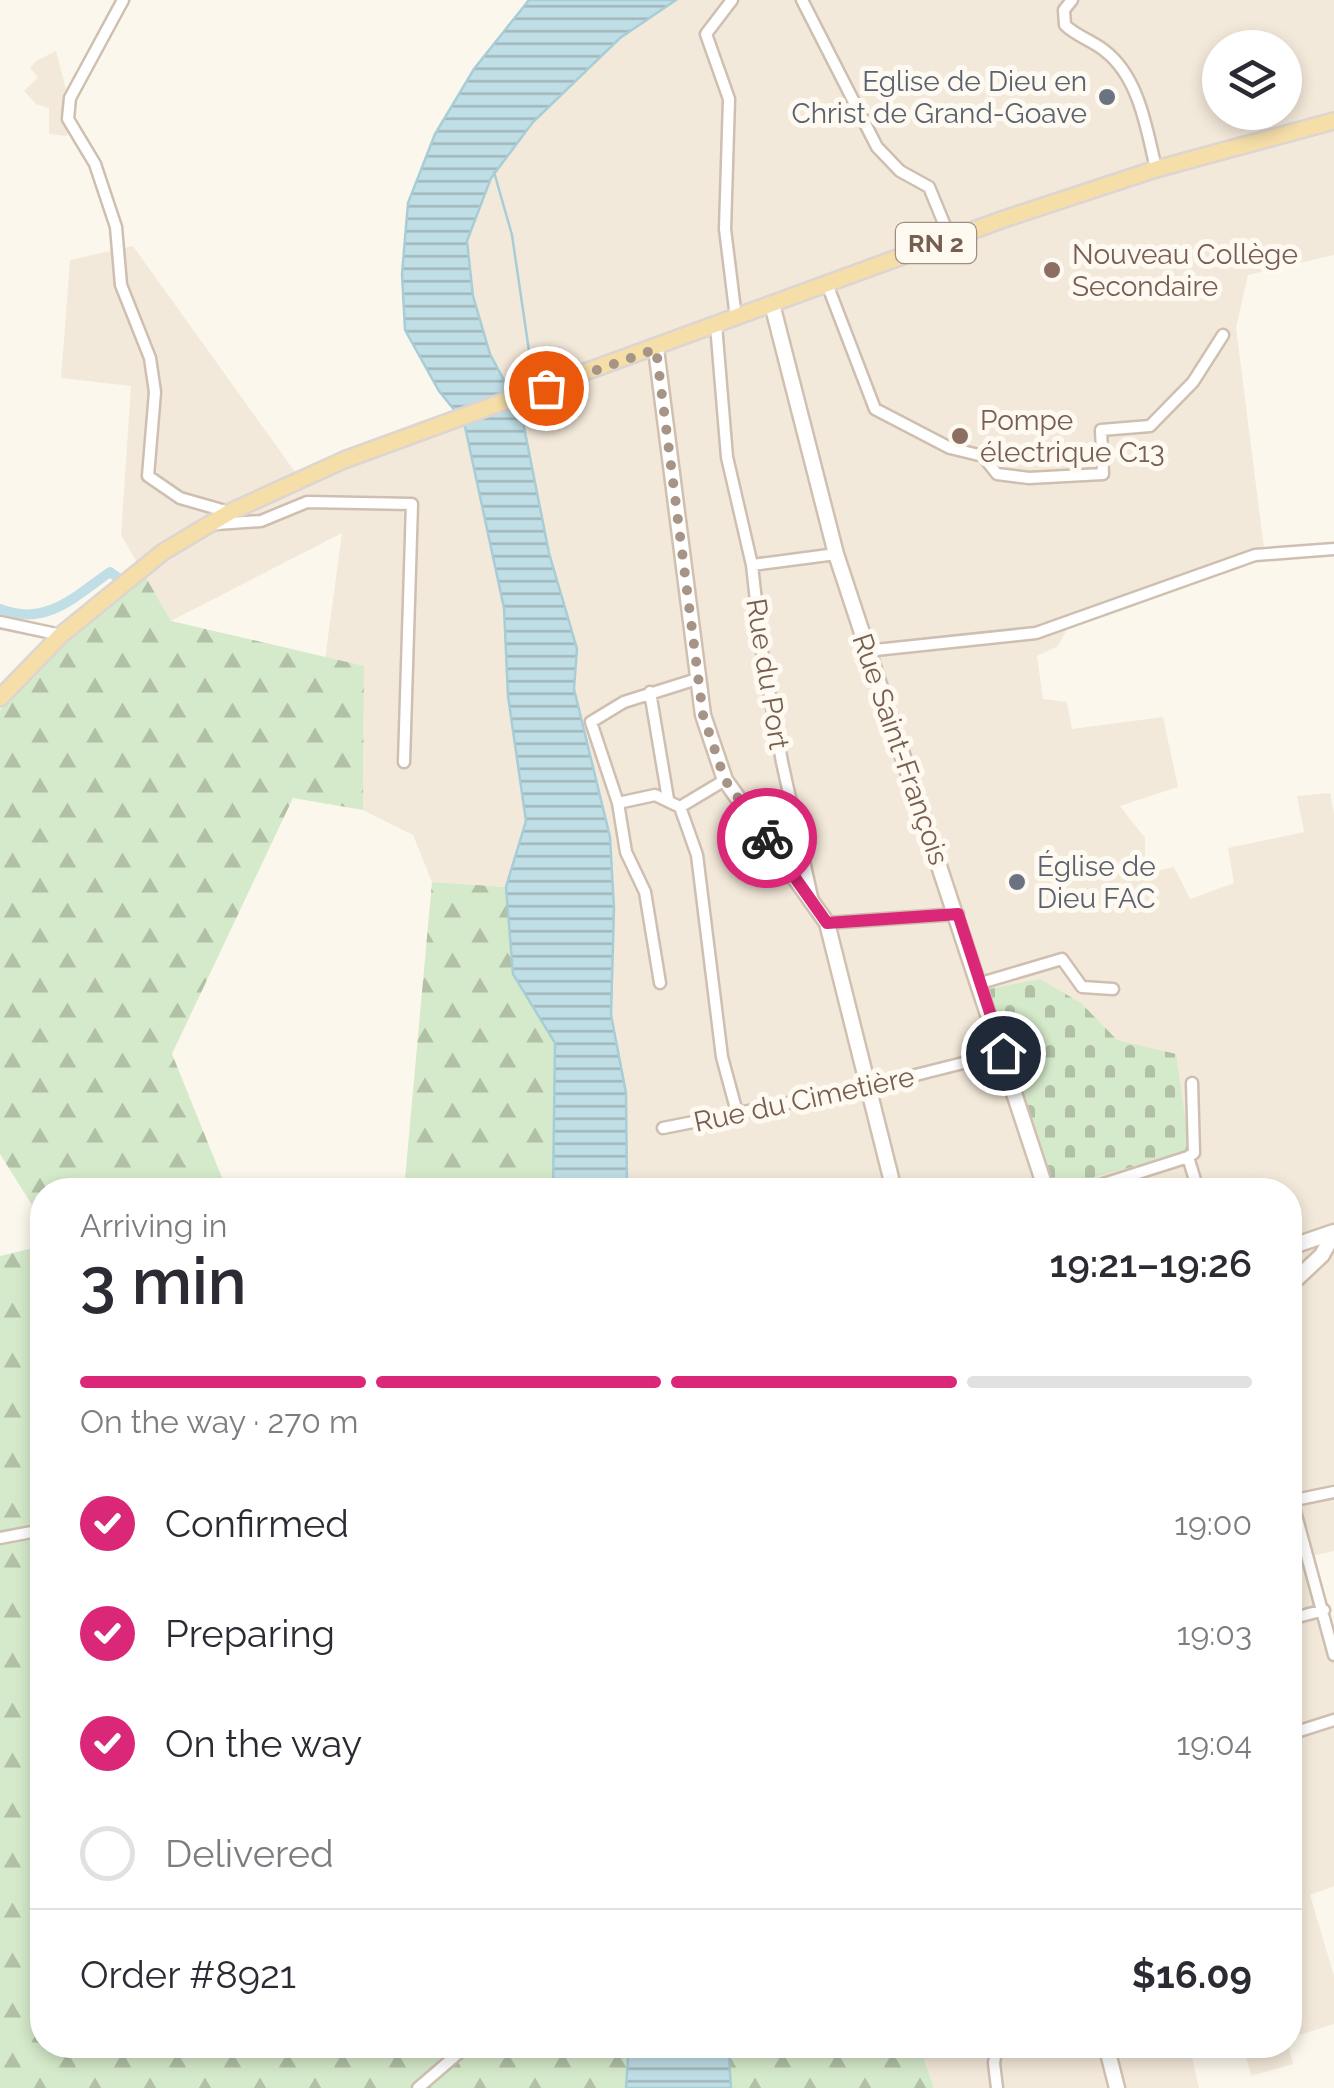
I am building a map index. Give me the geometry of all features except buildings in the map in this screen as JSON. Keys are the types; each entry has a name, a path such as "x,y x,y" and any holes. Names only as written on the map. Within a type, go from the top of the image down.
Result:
{"main road":[{"name":"RN 2","path":"0,698 61,635 133,573 230,512 344,460 656,349 950,238 1156,169 1334,120"}],"street":[{"path":"123,0 70,98 68,119 95,164 116,227 121,285 150,358 155,392 148,476 180,498 230,512"},
{"path":"732,0 706,34 730,100 725,229 736,318"},
{"path":"802,0 877,147 900,171 928,187 950,238"},
{"path":"1072,0 1064,10 1065,25 1109,54 1124,72 1144,114 1156,169"},
{"path":"827,284 875,410 950,448 984,456 997,474 1029,478 1104,474 1101,430 1150,426 1193,382 1223,335"},
{"name":"Rue Saint-François","path":"772,304 836,554 981,982 1042,1178"},
{"name":"Rue du Port","path":"716,326 728,457 752,565 768,684 813,898 827,923 891,1178"},
{"path":"656,349 703,715 725,780 786,868 813,898"},
{"path":"206,525 261,520 307,502 412,504 404,762"},
{"path":"866,651 1036,632 1260,555 1334,550"},
{"path":"752,565 836,554"},
{"path":"0,622 61,635"},
{"path":"660,984 645,892 626,852 618,803 590,722 624,702 697,679"},
{"path":"650,692 668,799"},
{"path":"680,807 725,780"},
{"path":"618,803 655,795 680,807 697,855 722,1057 738,1116"},
{"path":"827,923 958,914"},
{"path":"981,982 1062,959 1082,987 1113,989"},
{"name":"Rue du Cimetière","path":"663,1128 738,1116 1003,1053"},
{"path":"1122,1178 1194,1153 1192,1083"},
{"path":"1188,1157 1194,1178"},
{"path":"1302,1243 1334,1233"},
{"path":"1302,1274 1322,1256 1334,1233"},
{"path":"1302,1496 1334,1492"},
{"path":"0,1538 30,1532"},
{"path":"1302,1535 1334,1655"},
{"path":"1302,1616 1324,1610"},
{"path":"1302,1730 1334,1720"},
{"path":"418,2088 453,2058"},
{"path":"995,2058 998,2088"},
{"path":"1109,2058 1117,2088"}],"shaded area":[{"path":"676,0 1334,0 1334,255 1248,275 1236,328 1265,556 1067,629 1058,646 1037,656 1043,699 1067,702 1072,729 1163,717 1178,787 1120,806 1145,838 1145,873 1174,867 1190,899 1234,883 1228,848 1304,832 1297,796 1330,793 1334,814 1334,1551 1312,1556 1334,1649 1334,1886 1310,1895 1334,1976 1334,2024 1302,2034 1302,1178 627,1178 626,1093 611,1015 614,908 610,837 574,689 577,649 549,553 521,412 490,354 473,296 467,241 491,178 533,122 620,38"},
{"path":"56,51 67,93 67,136 49,134 49,108 36,104 24,91 38,77 30,68"},
{"path":"133,246 303,483 464,422 504,608 508,696 526,821 506,887 432,882 413,835 363,810 364,667 325,659 342,533 171,621 121,535 131,386 61,378 70,260"},
{"path":"924,2058 1192,2058 1199,2088 934,2088"},
{"path":"1246,2058 1291,2058 1293,2064 1251,2076"}],"green space":[{"path":"145,576 171,621 364,666 363,810 293,798 172,1054 222,1178 30,1178 30,1202 0,1154 0,710 62,647"},
{"path":"432,882 506,887 513,974 555,1043 553,1178 405,1178"},
{"path":"1040,979 1081,1003 1117,1040 1176,1054 1190,1151 1091,1178 1052,1178 989,989"},
{"path":"30,1249 30,2058 628,2058 626,2088 0,2088 0,1256"},
{"path":"729,2058 924,2058 934,2088 731,2088"}],"water":[{"path":"529,0 676,0 620,38 533,122 491,178 467,241 473,296 490,354 521,412 549,553 577,649 574,689 610,837 614,908 611,1015 626,1093 627,1178 553,1178 555,1043 513,974 506,887 526,821 508,696 504,608 464,422 439,391 405,330 402,274 408,203 435,134 474,69"},
{"path":"628,2058 729,2058 731,2088 626,2088"}],"waterway":[{"path":"494,172 512,235 534,385"},
{"path":"0,609 16,614 46,612 110,572 117,577"}],"way so far":[{"path":"546,388 656,349 703,715 725,780 767,838"}],"place":[{"name":"Eglise de Dieu en Christ de Grand-Goave","path":"1107,97"},
{"name":"Nouveau Collège Secondaire","path":"1052,270"},
{"name":"Pompe électrique C13","path":"960,436"},
{"name":"Église de Dieu FAC","path":"1017,882"}],"route":[{"path":"767,838 827,923 958,914 1003,1053"}]}
